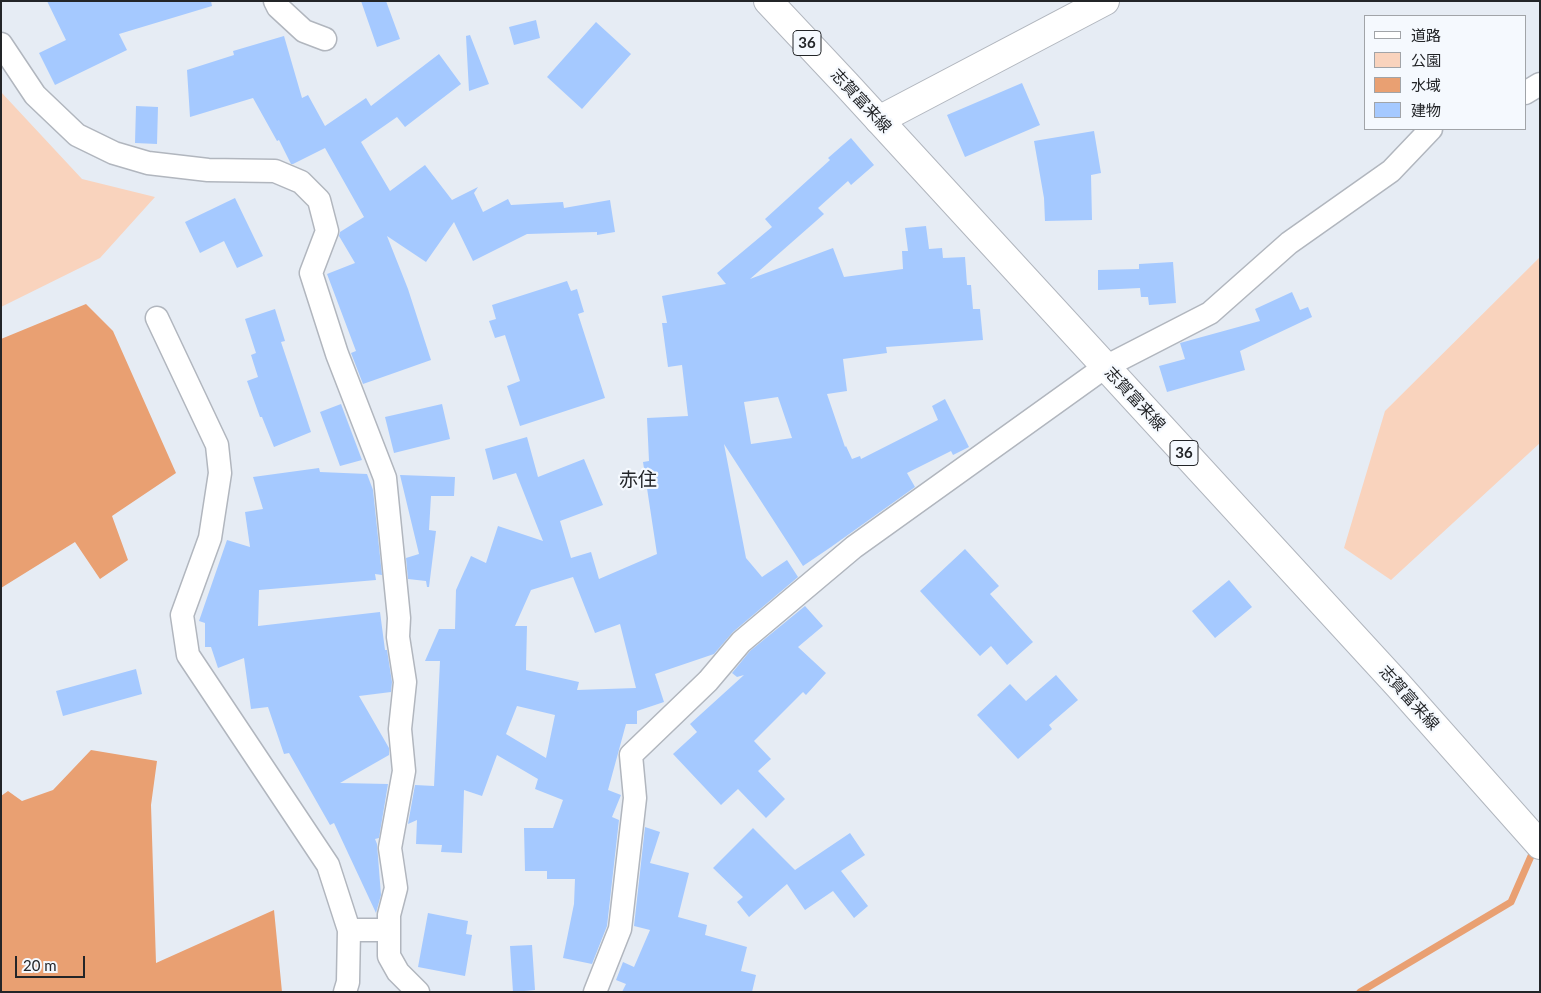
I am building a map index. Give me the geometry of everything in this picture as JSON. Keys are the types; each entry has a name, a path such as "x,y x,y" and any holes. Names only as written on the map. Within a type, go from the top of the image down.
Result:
{"main road":[{"name":"志賀富来線","path":"768,1 1398,685 1540,845"},
{"path":"878,120 1098,3"}],"street":[{"path":"274,1 304,31 325,39"},
{"path":"1,44 35,95 76,135 114,153 148,163 208,170 275,171 301,182 319,200 327,231 311,273 337,354 385,478 400,618 398,636 405,682 400,729 404,771 390,848 396,888 389,915 389,956 398,972 418,992"},
{"path":"1526,92 1540,84"},
{"path":"595,992 620,929 635,798 631,755 708,681 741,642 854,547 1105,367 1210,313 1289,242 1391,171 1430,130"},
{"path":"157,318 217,445 220,473 210,538 182,615 188,655 328,865 349,930 348,982 345,992"},
{"path":"349,930 388,930"}],"green space":[{"path":"1,92 82,179 155,197 100,258 1,307"},
{"path":"1540,257 1540,443 1391,580 1344,548 1385,411"}],"water":[{"path":"86,304 113,331 176,473 112,516 128,560 100,579 75,542 1,588 1,339"},
{"path":"91,750 157,761 151,805 156,963 274,910 282,992 1,992 1,796 8,791 22,801 53,790"}],"building":[{"path":"47,1 211,1 212,6 119,34 127,50 55,85 39,53 66,40"},
{"path":"361,1 386,1 400,39 377,47"},
{"path":"536,20 540,38 514,45 509,27"},
{"path":"596,22 631,54 582,109 547,77"},
{"path":"470,35 489,84 469,91 466,36"},
{"path":"284,36 302,98 308,95 325,126 366,98 371,106 439,54 461,84 405,127 397,117 361,142 390,191 425,165 452,200 478,187 474,193 483,212 508,199 511,205 563,202 564,208 610,200 615,232 597,235 597,232 527,234 473,261 454,222 426,262 387,236 408,289 431,360 363,384 351,353 356,351 327,274 355,263 339,236 340,232 364,217 325,148 291,164 279,140 277,141 253,98 190,117 187,70 234,55 233,51"},
{"path":"1022,83 1040,125 965,157 947,115"},
{"path":"136,106 158,107 157,144 135,143"},
{"path":"1094,131 1101,173 1091,175 1092,220 1045,221 1044,198 1034,141"},
{"path":"851,138 874,165 851,185 848,181 818,208 824,214 750,279 833,248 844,277 903,269 902,251 908,251 905,228 926,226 929,249 942,248 943,258 965,257 967,285 971,285 973,309 980,309 983,340 886,347 887,353 843,359 847,391 827,394 845,447 852,459 860,456 861,459 938,420 932,406 945,399 969,447 953,455 951,451 907,473 915,487 803,566 724,444 746,558 762,577 787,560 798,577 733,632 714,654 655,674 664,702 637,711 637,724 626,724 608,790 621,795 612,817 619,820 607,926 592,964 563,958 574,904 575,879 547,879 547,871 525,871 524,828 553,828 563,800 535,789 538,779 497,755 482,796 464,790 462,853 441,852 442,845 416,844 417,820 408,824 415,785 434,786 440,661 425,661 439,629 455,629 456,590 471,556 486,563 498,526 543,541 516,473 493,480 485,449 527,437 538,477 584,459 603,505 560,521 571,558 591,552 599,579 657,554 643,462 649,461 647,418 688,416 682,365 668,367 662,323 667,323 662,296 726,284 717,273 772,227 765,219 830,160 828,158","holes":["778,397 792,438 751,444 744,402","573,577 595,633 620,624 636,688 577,690 579,682 526,670 527,626 515,626 531,590","517,706 555,715 546,758 506,734"]},
{"path":"235,198 263,256 237,268 224,241 200,253 185,222"},
{"path":"1173,262 1176,303 1149,305 1148,297 1141,297 1140,288 1098,290 1098,270 1139,269 1139,264"},
{"path":"567,281 571,291 577,289 584,312 578,314 605,398 520,426 507,386 520,381 505,335 495,338 489,321 496,319 492,305"},
{"path":"1292,292 1300,310 1308,307 1312,317 1240,351 1245,370 1167,392 1159,366 1185,359 1180,343 1260,321 1255,309"},
{"path":"275,309 285,341 281,342 311,432 274,447 262,417 260,417 247,381 258,377 251,355 256,353 245,319"},
{"path":"341,404 362,460 340,466 320,412"},
{"path":"442,404 450,439 394,453 385,417"},
{"path":"319,468 320,472 367,474 373,490 382,575 375,574 376,580 259,590 258,626 380,612 392,682 391,692 359,696 389,748 389,755 340,783 388,784 379,838 375,839 381,895 376,913 334,823 330,825 289,753 284,754 268,707 251,709 244,658 218,668 211,647 205,647 205,623 199,621 227,540 250,547 245,512 263,509 253,477"},
{"path":"400,475 455,477 454,496 431,496 429,530 436,531 429,587 427,587 426,581 408,579 406,558 419,554"},
{"path":"965,549 999,586 990,594 1033,642 1007,665 991,646 980,656 920,591"},
{"path":"1229,580 1252,607 1215,638 1192,611"},
{"path":"805,606 823,626 798,647 826,673 806,695 803,692 754,741 771,759 758,771 785,799 766,818 738,789 721,805 673,754 697,732 690,724 744,675 737,677 732,673 750,651"},
{"path":"136,669 142,694 63,716 56,691"},
{"path":"1056,675 1078,700 1049,725 1052,729 1018,759 977,715 1010,684 1026,701"},
{"path":"645,827 660,832 650,863 689,873 678,917 707,925 705,935 747,947 741,971 756,975 752,992 622,992 626,984 616,980 623,962 634,967 650,930 634,926"},
{"path":"753,828 795,870 850,833 865,855 841,871 868,906 854,918 833,891 805,910 787,884 749,917 737,902 743,897 713,868"},
{"path":"428,913 468,921 466,934 472,935 465,976 418,967"},
{"path":"532,945 535,990 513,992 510,946"}],"waterway":[{"path":"1360,992 1511,902 1535,847"}],"district":[{"name":"赤住","path":"638,480"}]}
